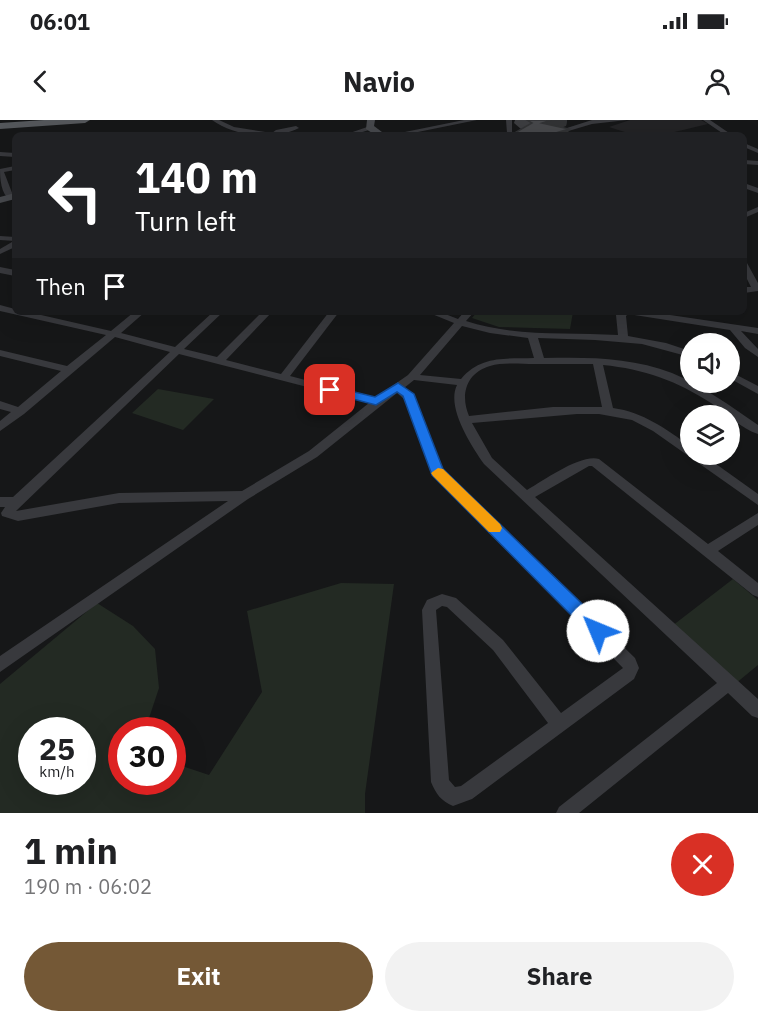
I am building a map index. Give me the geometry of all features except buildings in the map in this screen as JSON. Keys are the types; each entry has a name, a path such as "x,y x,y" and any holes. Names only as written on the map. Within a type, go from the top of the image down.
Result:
{"main road":[{"path":"0,126 85,120"}],"street":[{"path":"215,120 232,132"},
{"path":"409,132 474,120"},
{"path":"558,132 600,120 624,120"},
{"path":"706,120 724,132"},
{"path":"353,132 370,124"},
{"path":"277,132 296,128"},
{"path":"0,171 8,198"},
{"path":"747,271 756,287 747,290"},
{"path":"29,315 114,334 376,402"},
{"path":"0,427 136,315"},
{"path":"215,315 7,513 18,516 119,498 244,496"},
{"path":"219,361 264,315"},
{"path":"284,377 332,315"},
{"path":"440,315 499,333 623,337 660,344 680,351"},
{"path":"0,665 244,496 313,454 376,402 412,377 466,315"},
{"path":"621,315 623,337"},
{"path":"651,315 758,331"},
{"path":"733,327 748,346 758,354"},
{"path":"532,334 540,361"},
{"path":"0,353 69,370"},
{"path":"758,430 687,384 668,375 631,365 540,361 485,363 463,382 458,397 471,434 482,454 758,710"},
{"path":"598,363 608,411"},
{"path":"412,377 463,382"},
{"path":"740,380 758,391"},
{"path":"398,387 410,398 437,471 630,663 631,668 628,674 466,793 453,797 445,791 440,782 429,610 432,604 442,600 451,602 498,645 559,723"},
{"path":"0,405 20,411"},
{"path":"467,420 561,411 608,411 648,422 680,445"},
{"path":"526,496 587,462 595,462 757,589"},
{"path":"709,465 758,500"},
{"path":"0,502 16,502"},
{"path":"708,551 758,518"},
{"path":"565,813 729,683"}],"shaded area":[{"path":"630,120 701,120 708,124 675,132 625,132 609,127"},
{"path":"474,315 572,315 570,329 499,327 472,318"},
{"path":"158,389 214,399 183,430 132,413"},
{"path":"733,579 758,600 758,665 735,684 672,626"},
{"path":"341,583 394,584 365,794 365,813 0,813 0,684 97,603 133,626 155,649 159,688 149,717 108,717 108,795 186,795 186,767 209,775 262,692 247,611"}],"slow traffic":[{"path":"438,473 494,528"}],"route":[{"path":"330,390 376,402 398,387 408,394 437,471 598,631"}]}
